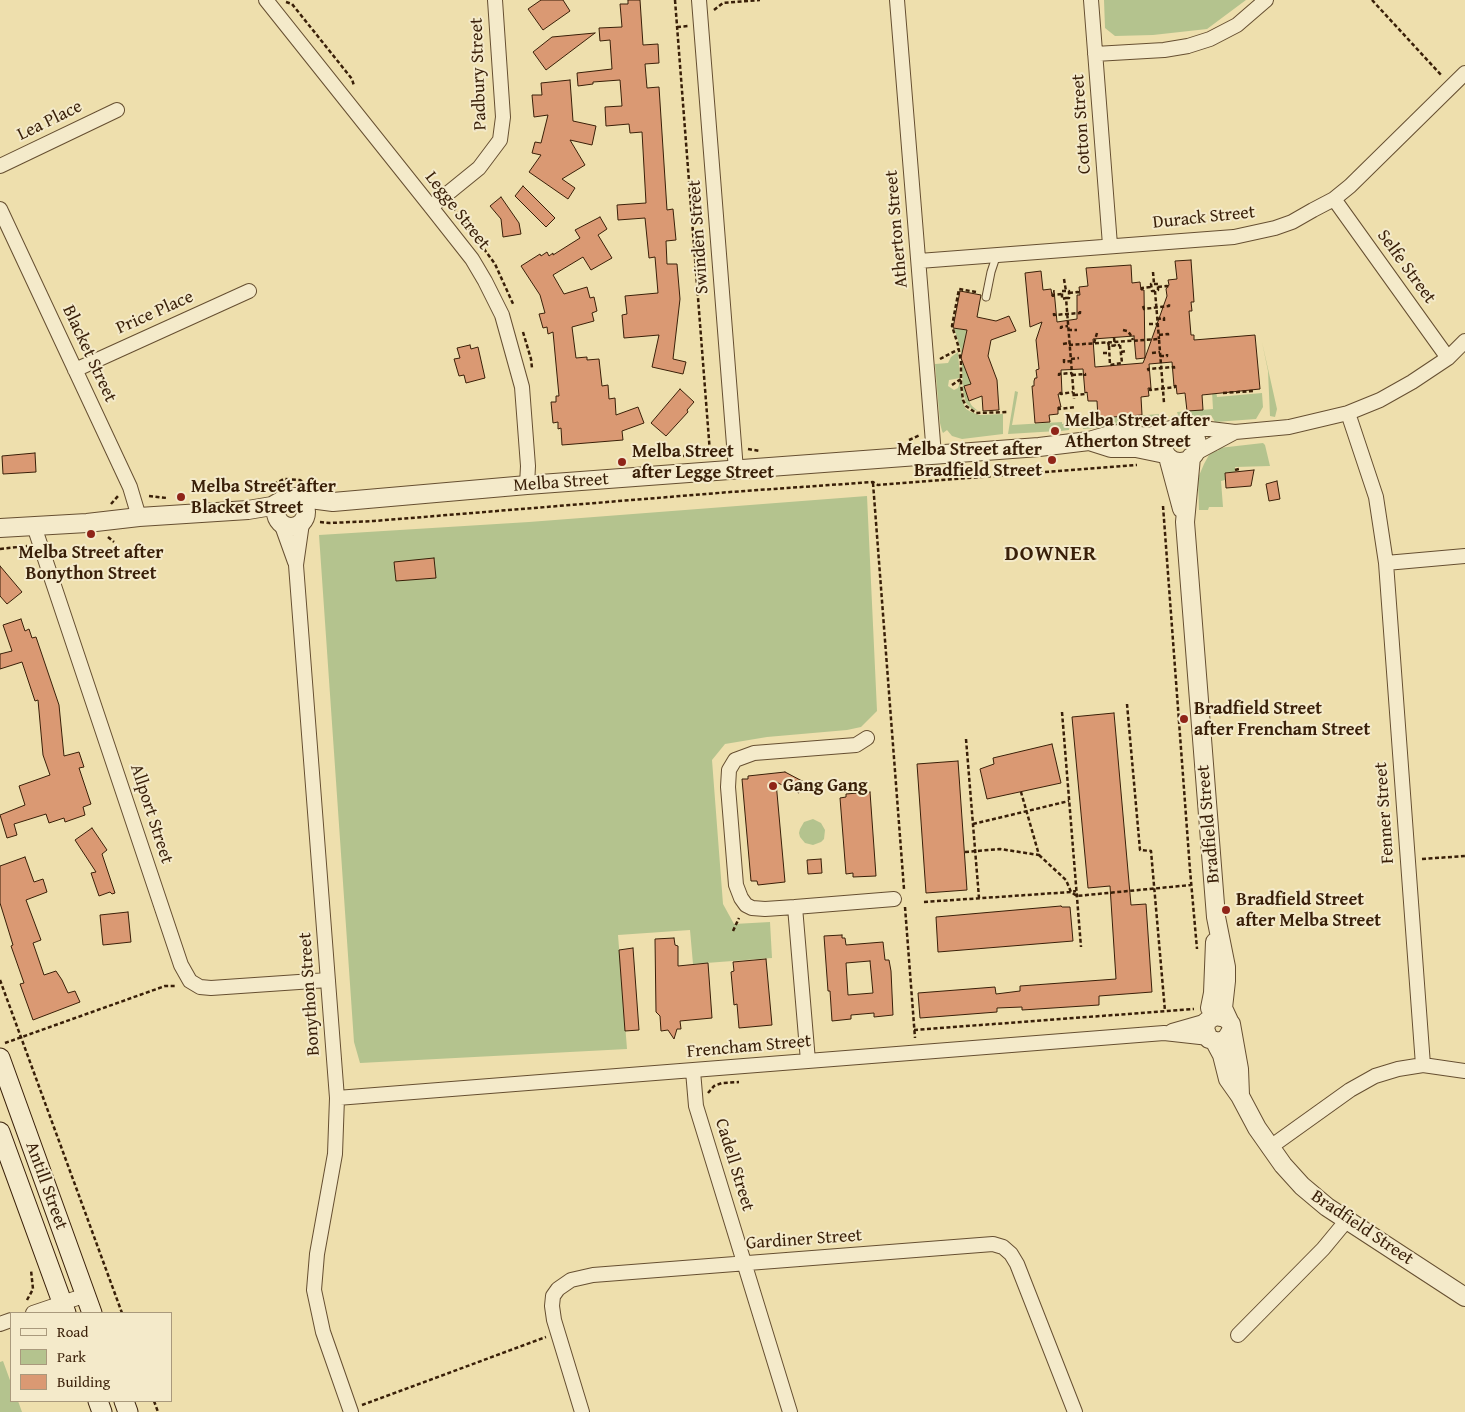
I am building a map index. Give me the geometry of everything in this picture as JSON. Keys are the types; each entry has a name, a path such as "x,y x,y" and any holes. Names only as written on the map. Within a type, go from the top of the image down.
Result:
{"main road":[{"name":"Antill Street","path":"0,1058 92,1312"},
{"name":"Antill Street","path":"0,1132 64,1308"}],"street":[{"name":"Legge Street","path":"266,0 431,206 472,259 485,281 502,315 522,387 528,466 527,485"},
{"name":"Padbury Street","path":"431,206 480,168 500,140 503,117 495,0"},
{"name":"Swinden Street","path":"700,0 736,470"},
{"name":"Atherton Street","path":"898,0 934,455"},
{"name":"Cotton Street","path":"1091,0 1110,245"},
{"path":"1095,54 1164,50 1188,46 1210,39 1237,25 1266,0"},
{"name":"Durack Street","path":"919,261 1234,237 1292,222 1334,199 1350,186 1465,73"},
{"name":"Lea Place","path":"0,166 117,110"},
{"name":"Selfe Street","path":"1334,199 1448,358"},
{"name":"Blacket Street","path":"0,209 130,487 139,517"},
{"name":"Price Place","path":"75,370 249,291"},
{"name":"Melba Street","path":"0,528 248,510 272,506 287,500 333,502 527,485 934,455 1089,441 1110,434 1149,437 1180,429 1210,428 1235,432 1302,425 1348,413 1380,400 1412,382 1448,358 1465,341"},
{"name":"Fenner Street","path":"1348,413 1376,497 1386,563 1424,1065"},
{"path":"1167,456 1162,445 1163,440 1169,431 1180,429"},
{"name":"Bradfield Street","path":"1180,429 1190,432 1196,440 1192,456 1185,522 1216,917 1213,993 1206,1027 1222,1055 1228,1080 1240,1096 1270,1148 1302,1186 1327,1207 1465,1297"},
{"name":"Melba Street","path":"1089,441 1111,448 1140,448 1181,462 1235,432"},
{"name":"Bradfield Street","path":"1167,456 1185,522"},
{"path":"287,500 304,503 309,522 294,527 280,523 276,512 287,500"},
{"name":"Melba Street","path":"309,522 333,502"},
{"name":"Melba Street","path":"248,510 280,523"},
{"name":"Bonython Street","path":"296,565 309,522"},
{"name":"Bonython Street","path":"280,523 296,565 337,1098 335,1154 317,1254 314,1290 322,1332 356,1409"},
{"name":"Allport Street","path":"34,526 181,965 190,981"},
{"path":"1386,563 1465,556"},
{"path":"867,738 856,745 754,753 735,760 729,770 728,787 736,885 740,898 746,905 752,908 774,909 901,897"},
{"path":"795,906 808,1061"},
{"name":"Bradfield Street","path":"1216,917 1226,967 1223,1008 1230,1026 1239,1069 1240,1096"},
{"path":"190,981 200,986 211,988 328,980"},
{"path":"1218,1015 1226,1018 1230,1026 1226,1039 1220,1042 1206,1027 1218,1015"},
{"name":"Frencham Street","path":"337,1098 1164,1033 1206,1027"},
{"path":"1270,1148 1350,1090 1375,1076 1398,1068 1424,1065 1465,1071"},
{"name":"Cadell Street","path":"693,1071 696,1106 790,1412"},
{"path":"1238,1335 1323,1249 1347,1220"},
{"name":"Gardiner Street","path":"582,1412 552,1306 553,1296 558,1288 571,1280 594,1275 993,1244 1003,1247 1012,1254 1017,1264 1075,1412"},
{"path":"27,1309 64,1308 86,1295"}],"lane":[{"path":"986,296 990,272 997,254"}],"path":[{"path":"675,0 710,453"},
{"path":"723,3 760,0"},
{"path":"1372,0 1452,86"},
{"path":"1142,290 1142,288 1151,287 1151,284 1154,284 1153,272"},
{"path":"1064,279 1066,291 1069,291 1069,293 1078,292 1078,295"},
{"path":"1154,284 1158,284 1158,287"},
{"path":"1164,403 1155,290 1158,290 1158,287 1167,286 1167,288"},
{"path":"1151,287 1152,291 1155,290"},
{"path":"986,296 959,289 952,326 961,362 963,400 966,406 976,413 1008,412"},
{"path":"1053,297 1053,295 1062,294 1062,292 1066,291"},
{"path":"1062,294 1062,299 1070,298 1069,293"},
{"path":"1066,298 1074,395"},
{"path":"1143,306 1144,309 1169,306 1168,304"},
{"path":"1054,313 1054,316 1080,313 1080,311"},
{"path":"1157,319 1164,318 1164,321"},
{"path":"1149,324 1158,324"},
{"path":"1062,329 1061,327 1068,326"},
{"path":"1068,330 1077,330"},
{"path":"1123,330 1130,334 1133,340"},
{"path":"1094,343 1097,333"},
{"path":"1063,344 1108,342 1114,339 1120,341 1133,340 1168,334 1168,337"},
{"path":"1114,339 1114,346"},
{"path":"1108,342 1110,365 1122,363 1120,341"},
{"path":"1109,346 1120,345"},
{"path":"926,360 944,358 959,349"},
{"path":"1121,352 1127,351"},
{"path":"1103,353 1109,352"},
{"path":"1152,353 1160,352"},
{"path":"1160,356 1167,356 1167,354"},
{"path":"1064,359 1064,362 1079,358"},
{"path":"1148,371 1148,369 1174,367 1174,369"},
{"path":"1059,376 1059,374 1085,374 1084,376"},
{"path":"952,385 961,379"},
{"path":"1150,388 1150,390 1175,388 1175,386"},
{"path":"1223,393 1253,391"},
{"path":"1060,392 1061,394 1074,395 1086,394 1086,392"},
{"path":"1059,407 1060,409 1075,407"},
{"path":"309,522 374,521 873,482 878,486 1138,465"},
{"path":"1234,470 1239,469"},
{"path":"873,482 901,897 915,1041"},
{"path":"107,505 112,504 118,498 119,490"},
{"path":"149,496 173,498"},
{"path":"1163,504 1191,885 1198,951"},
{"path":"0,549 31,545"},
{"path":"1127,704 1140,850 1151,851 1165,1011"},
{"path":"1062,712 1081,948"},
{"path":"966,739 979,898"},
{"path":"1021,792 1039,856"},
{"path":"973,824 1069,801"},
{"path":"965,852 1000,849 1039,856 1066,880 1071,892 1077,896 1191,885"},
{"path":"1408,860 1465,856"},
{"path":"924,902 1076,891"},
{"path":"0,980 122,1312"},
{"path":"0,1045 165,986 183,986 190,981"},
{"path":"914,1030 1198,1008 1206,1027"},
{"path":"706,1095 714,1086 722,1084"},
{"path":"27,1309 29,1297 33,1289 31,1270"},
{"path":"356,1409 558,1332"}],"green space":[{"path":"1104,0 1246,0 1207,29 1153,35 1115,36 1105,28"},
{"path":"954,328 967,330 961,357 961,350"},
{"path":"1262,342 1277,409 1275,417 1270,416 1268,371"},
{"path":"958,352 960,378 949,380 948,386 954,390 958,388 960,382 963,403 966,409 971,412 979,415 1003,414 1003,434 962,439 952,436 947,430 943,433 940,423 935,364 948,363 951,357"},
{"path":"961,359 971,384 969,401 978,411 972,409 966,403 963,391"},
{"path":"1211,374 1214,374 1217,397 1262,393 1263,407 1256,419 1215,422 1211,415 1207,416 1204,420 1181,417 1171,418 1171,416 1178,415 1177,412 1213,409"},
{"path":"1015,391 1018,392 1012,425 1062,422 1062,424 1070,423 1069,430 1061,431 1061,429 1057,429 1057,431 1008,434"},
{"path":"1159,414 1158,424 1153,429 1123,426 1083,429 1082,420"},
{"path":"1263,443 1270,466 1235,467 1235,472 1225,473 1225,480 1221,481 1223,507 1209,507 1208,510 1199,510 1198,478 1209,455 1216,450 1218,451 1219,448"},
{"path":"867,496 877,711 861,727 847,730 767,737 725,744 712,760 723,904 734,924 770,922 772,958 693,964 690,930 618,935 627,1049 360,1063 354,1042 319,535 529,522"},
{"path":"813,819 821,823 825,830 824,839 813,845 805,843 799,833 804,822"},
{"path":"3,1361 10,1380 10,1402 18,1402 22,1412 0,1412 0,1362"}],"building":[{"path":"541,0 563,0 570,11 543,30 528,9"},
{"path":"628,0 640,0 643,45 658,44 659,63 645,64 647,88 659,87 667,210 673,209 676,240 666,241 667,264 677,264 680,299 673,359 686,362 683,374 652,367 659,335 624,338 622,315 627,314 625,296 658,293 655,257 649,258 645,218 618,220 617,205 646,203 642,132 630,133 629,124 606,126 605,107 622,106 620,80 593,82 593,84 578,86 577,73 612,69 610,40 600,41 599,28 622,27 620,4 628,4"},
{"path":"595,33 546,70 533,52 552,37"},
{"path":"570,80 573,121 596,126 592,145 570,140 585,165 562,179 575,188 568,199 529,172 541,155 532,153 535,142 541,143 548,115 534,117 532,95 542,95 541,83"},
{"path":"523,186 555,218 546,227 515,196"},
{"path":"501,197 519,223 521,234 503,237 501,219 490,206"},
{"path":"600,217 607,229 598,235 612,258 591,270 583,257 553,275 564,294 587,287 590,298 594,297 597,311 592,313 594,321 572,327 576,358 587,357 587,360 599,359 602,386 608,385 609,399 615,398 616,415 638,407 644,423 622,431 623,440 562,445 561,428 558,429 558,422 553,423 551,402 556,402 556,396 559,396 553,332 548,334 547,327 543,328 539,314 545,313 540,295 521,266 540,254 541,256 547,252 549,256 553,253 553,255 580,238 575,230"},
{"path":"1191,260 1194,302 1191,302 1192,311 1189,311 1191,335 1194,335 1194,340 1255,335 1260,389 1202,395 1203,410 1187,411 1185,393 1177,394 1176,385 1174,386 1172,362 1149,364 1151,388 1148,388 1149,396 1141,397 1142,415 1098,418 1097,401 1088,401 1087,392 1085,393 1083,369 1061,370 1062,394 1058,394 1061,407 1058,407 1058,414 1049,415 1050,422 1035,423 1032,386 1034,386 1035,378 1037,378 1036,370 1039,369 1036,340 1042,322 1030,327 1025,273 1041,271 1043,290 1051,289 1052,296 1054,290 1057,322 1077,319 1079,287 1088,286 1086,268 1131,265 1132,283 1140,282 1141,290 1144,290 1145,358 1167,296 1168,280 1177,279 1175,261","holes":["1134,336 1136,359 1145,358 1143,363 1095,367 1093,339"]},
{"path":"960,291 981,295 977,317 996,321 1009,316 1016,331 991,340 988,356 997,380 999,410 983,411 982,396 969,401 964,386 971,384 961,358 967,330 953,328"},
{"path":"470,345 471,349 478,347 485,378 466,383 464,375 459,376 454,359 460,358 457,348"},
{"path":"680,389 694,402 687,410 688,412 666,436 651,423"},
{"path":"35,453 36,472 3,474 2,456"},
{"path":"1254,470 1251,486 1226,488 1225,473"},
{"path":"1277,481 1280,499 1269,501 1266,484"},
{"path":"434,558 436,578 396,581 394,562"},
{"path":"0,566 22,592 7,604 0,596"},
{"path":"21,619 25,631 29,629 32,638 36,637 59,705 64,756 79,752 84,767 79,768 91,804 83,807 85,815 65,822 64,818 49,823 46,814 14,824 17,835 7,838 0,815 25,805 19,786 50,775 43,755 38,700 35,701 22,662 0,669 0,654 12,651 3,625"},
{"path":"1114,713 1131,905 1146,904 1152,992 1099,996 1099,1005 1022,1010 1022,1007 997,1008 997,1012 920,1018 918,993 995,987 996,994 1020,991 1020,986 1116,979 1110,886 1088,888 1072,717"},
{"path":"1052,744 1061,783 987,799 980,769 994,764 993,758"},
{"path":"958,761 967,890 926,893 917,764"},
{"path":"785,772 804,782 799,793 776,782 785,882 758,885 757,881 751,881 742,779 748,779 748,776"},
{"path":"870,792 876,876 853,877 853,873 846,874 840,798 846,797 846,794"},
{"path":"92,828 107,850 102,854 115,893 112,894 110,892 99,896 91,873 96,872 75,840"},
{"path":"25,857 34,882 43,879 47,892 26,900 41,940 33,943 44,975 56,971 68,993 75,991 80,1002 33,1020 20,984 24,983 11,946 13,945 0,903 0,866"},
{"path":"821,859 822,873 808,874 807,860"},
{"path":"1061,906 1070,907 1073,941 938,952 936,917"},
{"path":"128,912 131,942 103,945 100,915"},
{"path":"842,935 842,938 845,938 846,945 883,942 885,960 889,960 891,971 893,1015 874,1017 874,1013 851,1015 851,1019 832,1021 824,936","holes":["870,961 873,993 848,995 846,963"]},
{"path":"674,938 675,945 678,946 678,966 708,963 712,1018 680,1021 681,1029 677,1029 674,1039 668,1030 661,1031 660,1016 656,1012 655,939"},
{"path":"633,948 639,1030 625,1031 619,950"},
{"path":"766,959 772,1025 739,1028 737,1004 734,1005 731,972 734,971 733,962"}],"place":[{"name":"Melba Street after Atherton Street","path":"1055,431"},
{"name":"Melba Street after Bradfield Street","path":"1052,460"},
{"name":"Melba Street after Legge Street","path":"622,462"},
{"name":"Melba Street after Blacket Street","path":"181,497"},
{"name":"Melba Street after Bonython Street","path":"91,534"},
{"name":"Bradfield Street after Frencham Street","path":"1184,719"},
{"name":"Gang Gang","path":"773,786"},
{"name":"Bradfield Street after Melba Street","path":"1226,910"}],"district":[{"name":"DOWNER","path":"1051,554"}]}
